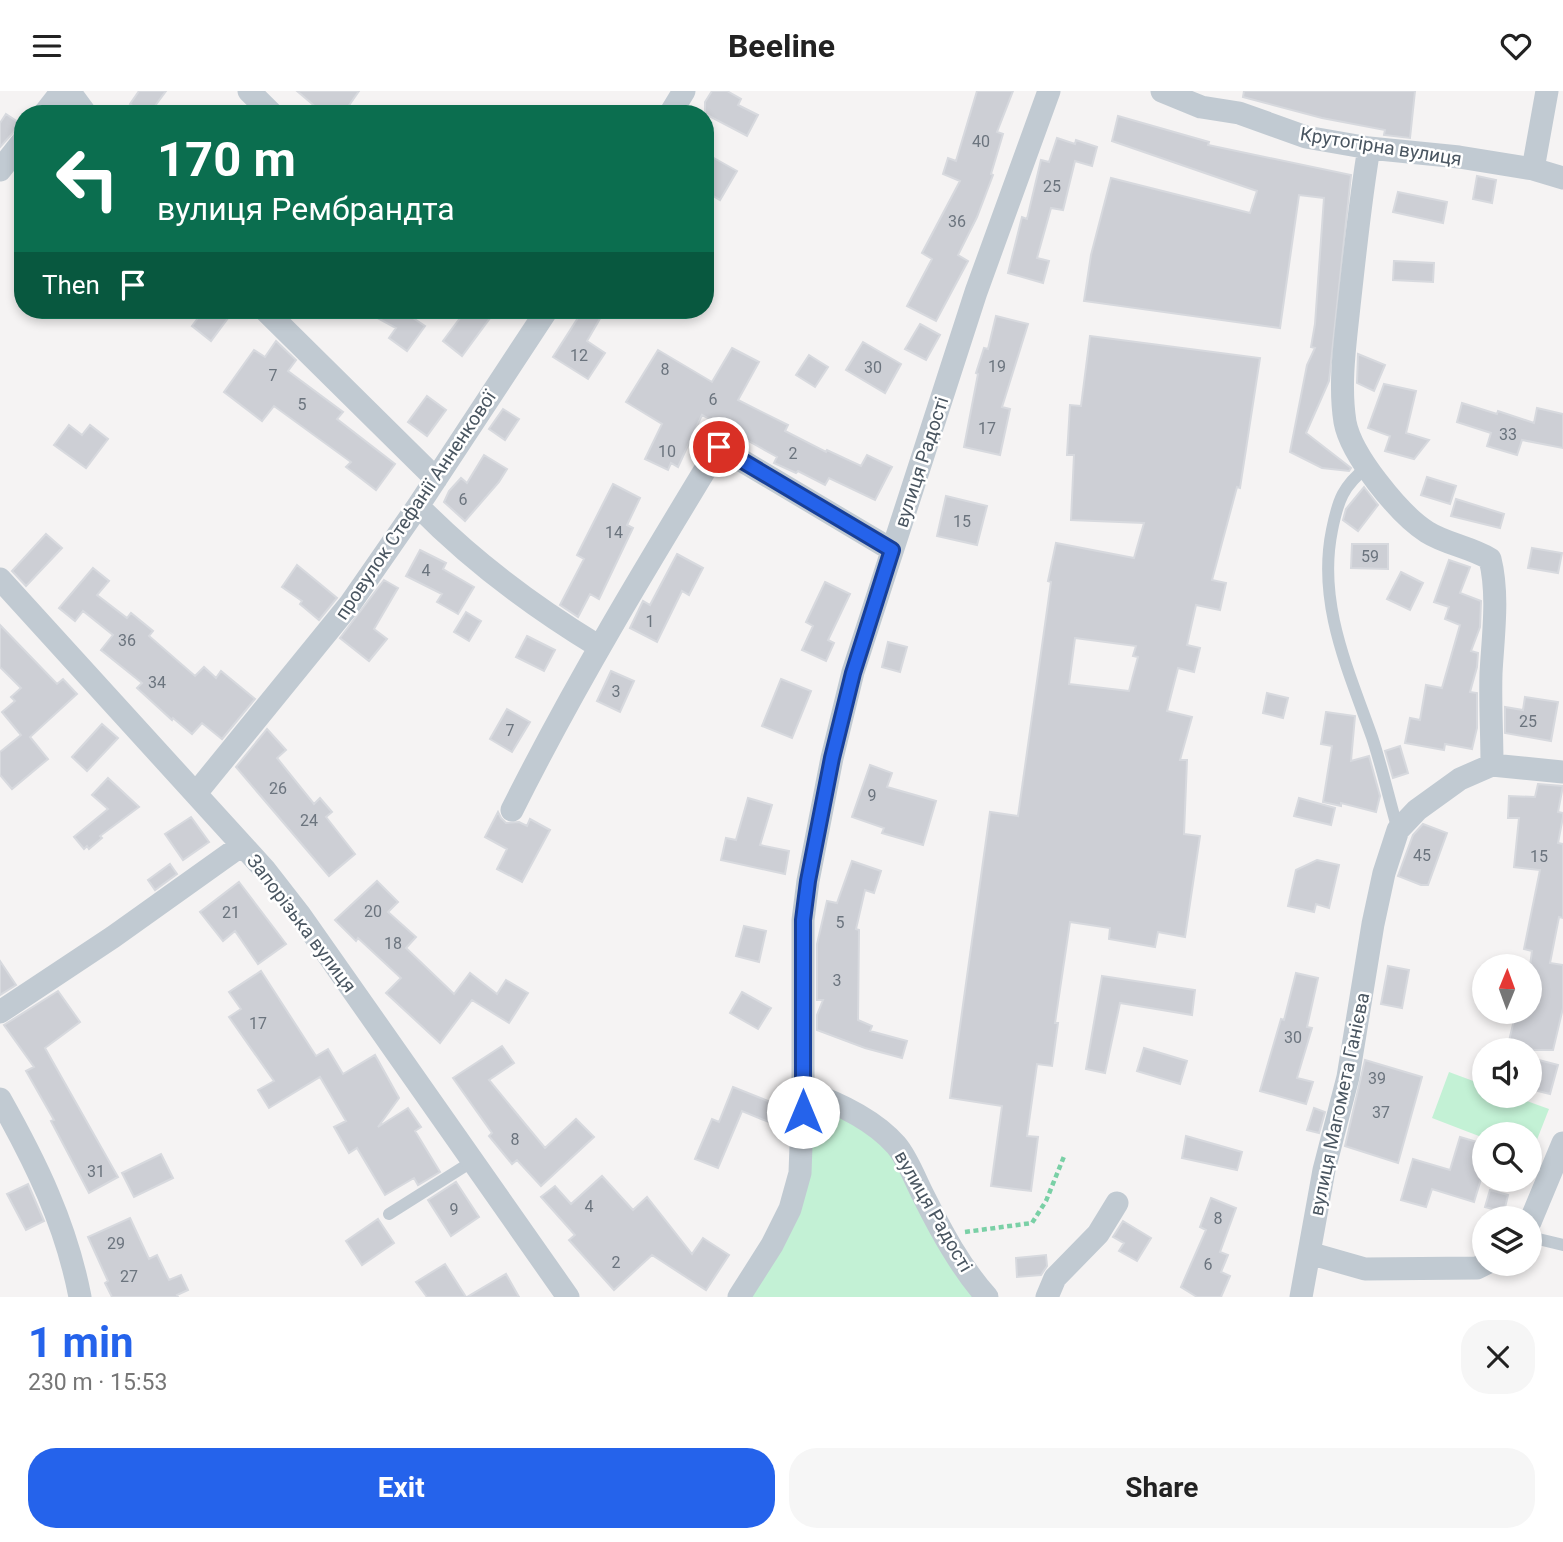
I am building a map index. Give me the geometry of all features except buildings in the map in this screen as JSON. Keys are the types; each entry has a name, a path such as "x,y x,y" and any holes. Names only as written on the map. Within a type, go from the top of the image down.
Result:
{"street":[{"path":"51,105 62,91"},
{"path":"249,91 263,105"},
{"name":"вулиця Радості","path":"739,1297 772,1245 794,1200 802,1154 803,920 832,758 853,673 976,292 1049,91"},
{"name":"Крутогірна вулиця","path":"1162,91 1201,107 1238,113 1306,137 1369,148 1459,157 1533,169 1563,178"},
{"path":"1533,169 1547,91"},
{"path":"1369,148 1360,199 1342,381 1346,425 1354,446 1367,467 1399,507 1427,532 1479,552 1490,559 1494,575 1492,765 1563,772"},
{"path":"0,170 14,152"},
{"path":"274,319 436,479"},
{"name":"провулок Стефанії Анненкової","path":"197,792 349,604 418,506 541,319"},
{"path":"512,810 598,646 719,447 892,550"},
{"path":"418,506 461,548 506,585 543,613 598,646"},
{"name":"Запорізька вулиця","path":"0,579 197,792 300,915 568,1297"},
{"name":"вулиця Магомета Ганієва","path":"1301,1297 1324,1170 1348,1077 1373,924 1384,873 1398,830 1417,810 1460,779 1492,765"},
{"path":"0,1012 113,937 242,845"},
{"name":"вулиця Радості","path":"803,1091 829,1100 859,1116 897,1146 944,1235 987,1297"},
{"path":"0,1099 52,1199 67,1240 80,1297"},
{"path":"1537,1206 1563,1143"},
{"path":"1047,1297 1055,1278 1098,1234 1117,1203"},
{"path":"1309,1254 1365,1269 1472,1268"}],"lane":[{"path":"1367,467 1349,482 1336,506 1327,554 1328,597 1350,682 1372,738 1398,830"},
{"path":"389,1214 473,1161"},
{"path":"1542,1240 1563,1244"}],"path":[{"path":"944,1235 1032,1223 1046,1201 1065,1154"}],"green space":[{"path":"1449,1072 1472,1081 1472,1108 1542,1106 1549,1109 1542,1127 1542,1122 1472,1122 1472,1133 1432,1118"},
{"path":"803,1091 882,1131 987,1297 739,1297 790,1209"}],"route":[{"path":"719,447 892,550 853,673 832,758 808,881 803,920 803,1112"}]}
